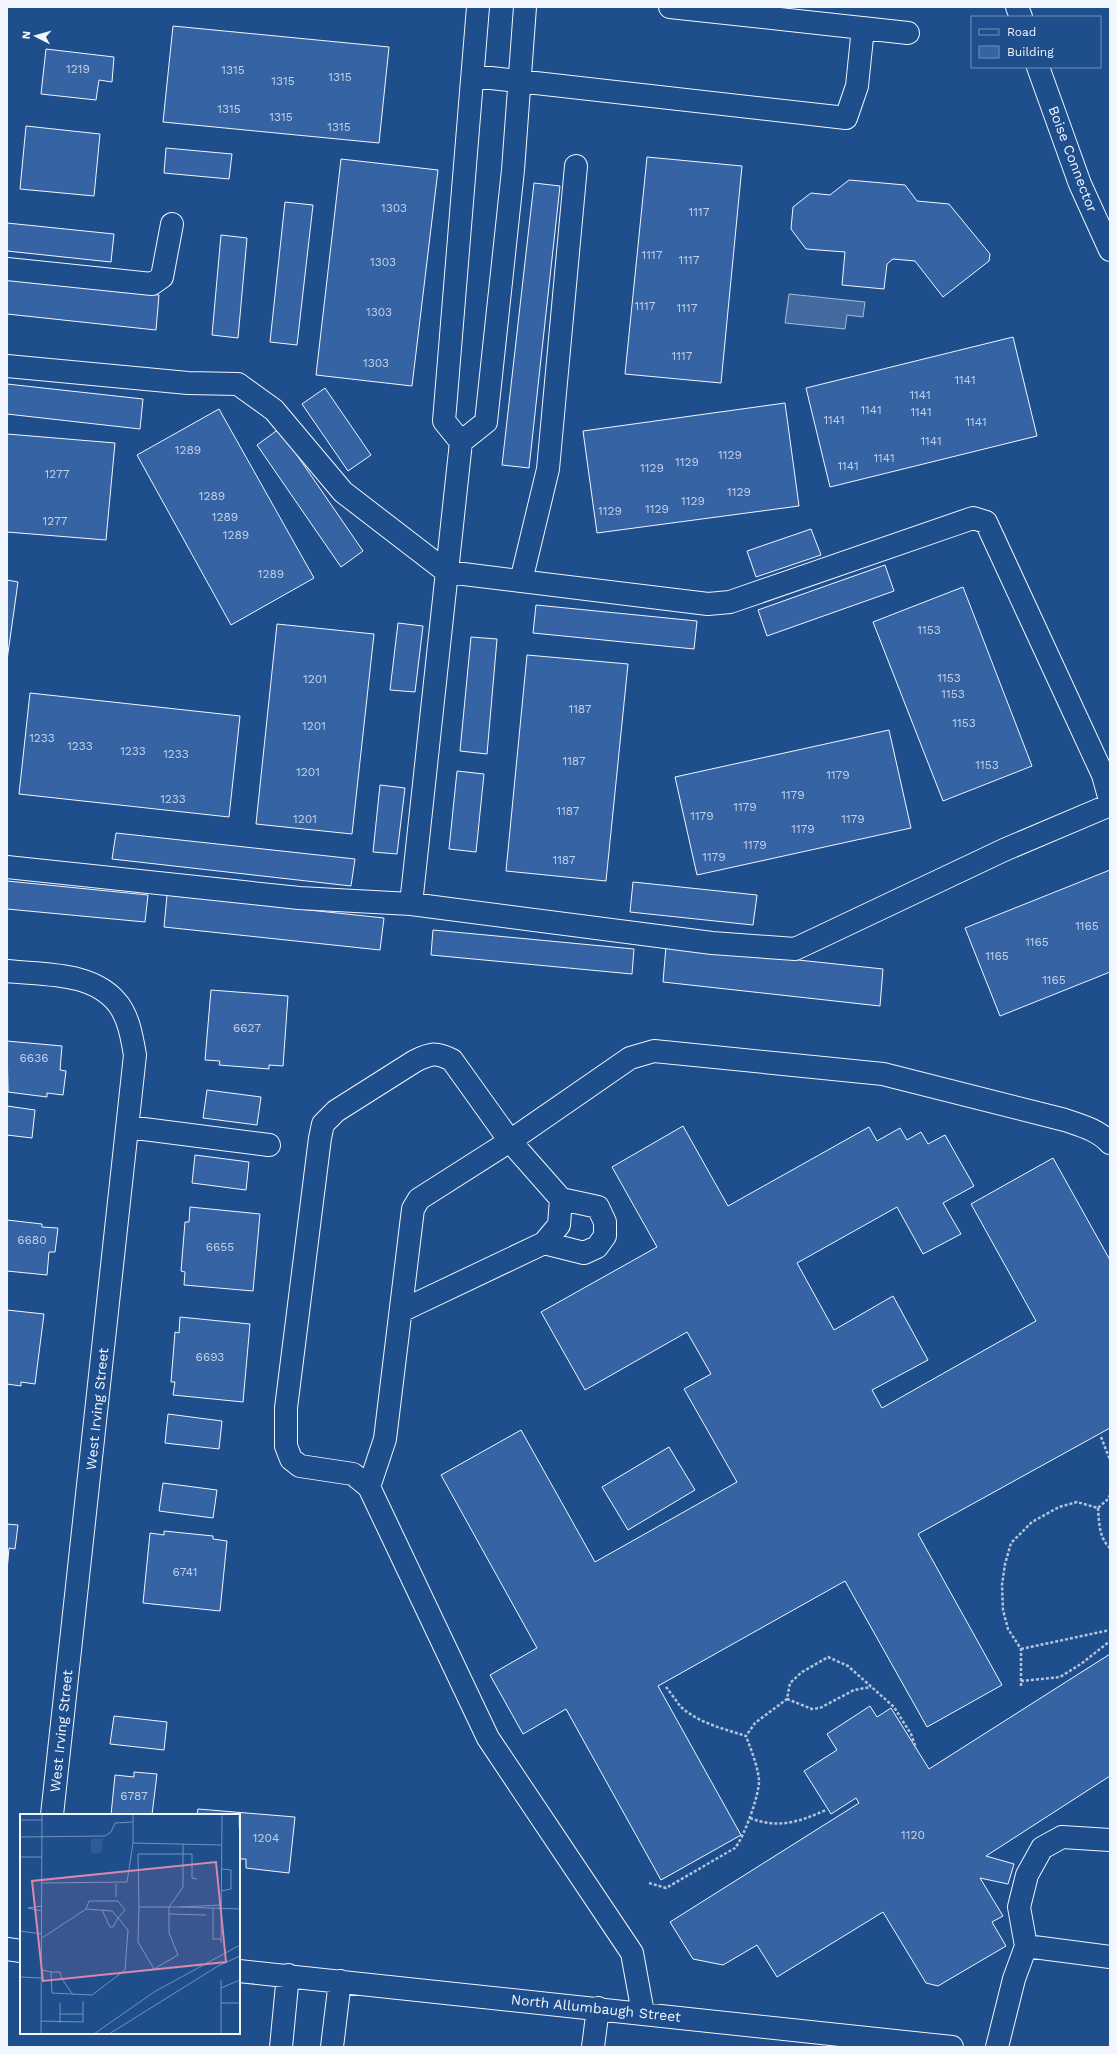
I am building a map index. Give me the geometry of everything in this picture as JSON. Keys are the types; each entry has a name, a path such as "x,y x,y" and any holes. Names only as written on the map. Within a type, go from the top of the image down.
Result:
{"main road":[{"path":"412,904 461,442 444,421 478,7"},
{"path":"461,442 486,422 513,170 525,7"},
{"path":"670,7 908,33"},
{"path":"473,76 520,83 846,118 857,86 863,28"},
{"name":"Boise Connector","path":"1038,68 1080,184 1110,250"},
{"path":"522,581 548,469 576,166"},
{"path":"7,269 152,284 162,277 172,224"},
{"path":"7,366 188,384 238,384 274,410 343,492 447,572 708,604 730,602 973,518 986,522 1103,775 1110,800"},
{"path":"7,867 299,898 412,904 712,943 795,949 1004,850 1110,805"},
{"name":"West Irving Street","path":"7,971 78,978 101,989 118,1005 129,1028 135,1055 52,1814"},
{"path":"369,1487 385,1439 413,1209 419,1198 510,1141 630,1058 654,1051 883,1074 1065,1120 1088,1128 1103,1136 1110,1143"},
{"path":"544,1243 584,1253 597,1247 605,1236 605,1222 598,1207 561,1199 510,1141 452,1060 440,1054 427,1055 336,1111 323,1124 320,1138 286,1408 286,1446 291,1459 300,1466 353,1474 369,1487 488,1738 632,1954 643,2013"},
{"path":"128,1127 269,1145"},
{"path":"401,1311 544,1243 559,1225 561,1199"},
{"path":"997,2047 1014,1979 1026,1946 1019,1907 1027,1875 1042,1848 1062,1837 1110,1840"},
{"path":"1026,1946 1110,1957"},
{"path":"7,1949 20,1951"},
{"name":"North Allumbaugh Street","path":"240,1971 598,2008 952,2047"},
{"path":"282,2047 288,1975"},
{"path":"332,2047 340,1981"},
{"path":"593,2047 598,2008"}],"path":[{"path":"1101,1437 1110,1460"},
{"path":"1098,1508 1108,1499 1110,1495"},
{"path":"1021,1686 1021,1649 1008,1629 1003,1610 1002,1585 1005,1564 1011,1543 1032,1522 1059,1507 1077,1502 1098,1508"},
{"path":"1098,1508 1104,1543 1110,1548"},
{"path":"1021,1649 1110,1630"},
{"path":"1021,1681 1060,1677 1081,1664 1110,1641"},
{"path":"746,1736 755,1723 787,1699 790,1684 802,1672 828,1657 848,1666 894,1707 911,1734 916,1748"},
{"path":"787,1699 812,1709 820,1708 854,1690 871,1686"},
{"path":"666,1687 682,1707 700,1719 717,1727 746,1736"},
{"path":"649,1883 666,1888 735,1848 742,1840 750,1818 759,1782 746,1736"},
{"path":"750,1818 766,1824 787,1824 826,1810"}],"water":[{"path":"789,294 865,302 863,317 847,315 845,329 785,323"}],"building":[{"path":"173,26 389,47 379,143 163,122"},
{"path":"46,49 114,57 112,82 99,80 96,100 41,94"},
{"path":"26,126 100,134 94,196 20,189"},
{"path":"166,148 232,154 229,179 164,173"},
{"path":"647,157 742,166 721,383 625,374"},
{"path":"341,159 438,170 412,386 316,375"},
{"path":"849,180 905,185 917,201 949,204 990,254 989,261 943,297 915,261 893,259 887,264 884,289 842,285 845,252 806,249 791,229 793,207 811,193 830,195"},
{"path":"534,183 560,186 529,468 502,465"},
{"path":"285,202 313,205 297,345 270,342"},
{"path":"7,223 114,234 111,262 7,251"},
{"path":"221,235 247,238 238,338 212,335"},
{"path":"7,278 159,295 156,330 7,314"},
{"path":"1013,337 1037,436 830,487 806,388"},
{"path":"7,384 143,399 140,429 7,414"},
{"path":"325,388 371,455 348,471 302,404"},
{"path":"785,403 799,506 597,533 583,431"},
{"path":"219,409 314,578 231,625 137,455"},
{"path":"279,429 363,551 341,567 257,445"},
{"path":"7,434 115,443 106,540 7,532"},
{"path":"811,529 821,555 756,577 747,551"},
{"path":"885,565 894,591 767,636 758,610"},
{"path":"7,580 18,582 7,660"},
{"path":"963,587 1032,766 943,801 873,622"},
{"path":"536,605 697,621 694,649 533,633"},
{"path":"398,623 423,626 415,692 390,690"},
{"path":"277,624 374,634 352,834 256,824"},
{"path":"471,637 497,639 487,754 460,751"},
{"path":"527,655 628,664 606,881 506,871"},
{"path":"30,693 240,716 229,817 19,794"},
{"path":"889,730 911,828 697,875 675,777"},
{"path":"457,771 484,774 476,852 449,849"},
{"path":"380,785 405,788 397,854 373,852"},
{"path":"116,833 355,859 351,886 112,859"},
{"path":"1110,870 1110,972 1000,1016 965,928"},
{"path":"7,881 148,895 145,922 7,909"},
{"path":"633,882 757,895 753,925 630,912"},
{"path":"167,895 384,918 380,950 164,927"},
{"path":"433,930 634,949 632,974 431,955"},
{"path":"666,946 883,969 880,1006 663,982"},
{"path":"211,990 288,996 283,1066 269,1065 269,1069 219,1065 220,1061 205,1060"},
{"path":"7,1041 62,1046 60,1070 66,1071 63,1095 47,1093 47,1097 8,1092"},
{"path":"207,1090 261,1097 257,1125 203,1118"},
{"path":"7,1106 35,1110 32,1138 7,1135"},
{"path":"683,1126 728,1206 869,1127 877,1141 900,1128 907,1140 921,1132 928,1144 945,1135 974,1186 943,1203 961,1234 923,1254 897,1207 797,1263 834,1330 893,1296 928,1360 872,1390 882,1408 1036,1321 971,1204 1053,1158 1110,1260 1110,1428 918,1534 1002,1685 927,1727 845,1581 658,1686 741,1835 661,1880 566,1709 523,1734 490,1675 537,1648 441,1475 521,1430 595,1562 737,1482 684,1389 711,1374 687,1332 585,1390 541,1312 657,1247 612,1167"},
{"path":"195,1155 249,1162 246,1190 192,1183"},
{"path":"190,1207 260,1214 253,1291 184,1285 185,1272 181,1271 185,1222 189,1222"},
{"path":"7,1220 42,1224 42,1227 58,1228 55,1252 49,1252 47,1275 7,1271"},
{"path":"7,1310 44,1314 35,1384 21,1382 21,1386 7,1384"},
{"path":"180,1317 250,1324 243,1402 173,1395 175,1382 171,1382 175,1332 179,1333"},
{"path":"168,1414 222,1421 219,1449 165,1443"},
{"path":"669,1447 695,1490 628,1530 602,1487"},
{"path":"163,1483 217,1490 213,1518 159,1511"},
{"path":"7,1524 18,1525 15,1549 9,1548 7,1571"},
{"path":"164,1531 213,1536 213,1539 227,1541 220,1611 143,1603 150,1533 164,1535"},
{"path":"1110,1654 1110,1776 986,1856 1014,1864 1008,1884 980,1878 1003,1916 992,1922 1006,1946 938,1986 926,1983 883,1912 777,1977 757,1945 723,1965 693,1959 670,1922 859,1803 856,1798 831,1814 804,1771 837,1750 827,1734 870,1706 877,1717 891,1708 929,1769"},
{"path":"114,1716 167,1722 164,1750 110,1744"},
{"path":"134,1772 157,1774 152,1814 111,1814 115,1775 134,1777"},
{"path":"198,1809 295,1817 289,1873 246,1868 246,1859 240,1859 240,1814 197,1814"}]}
